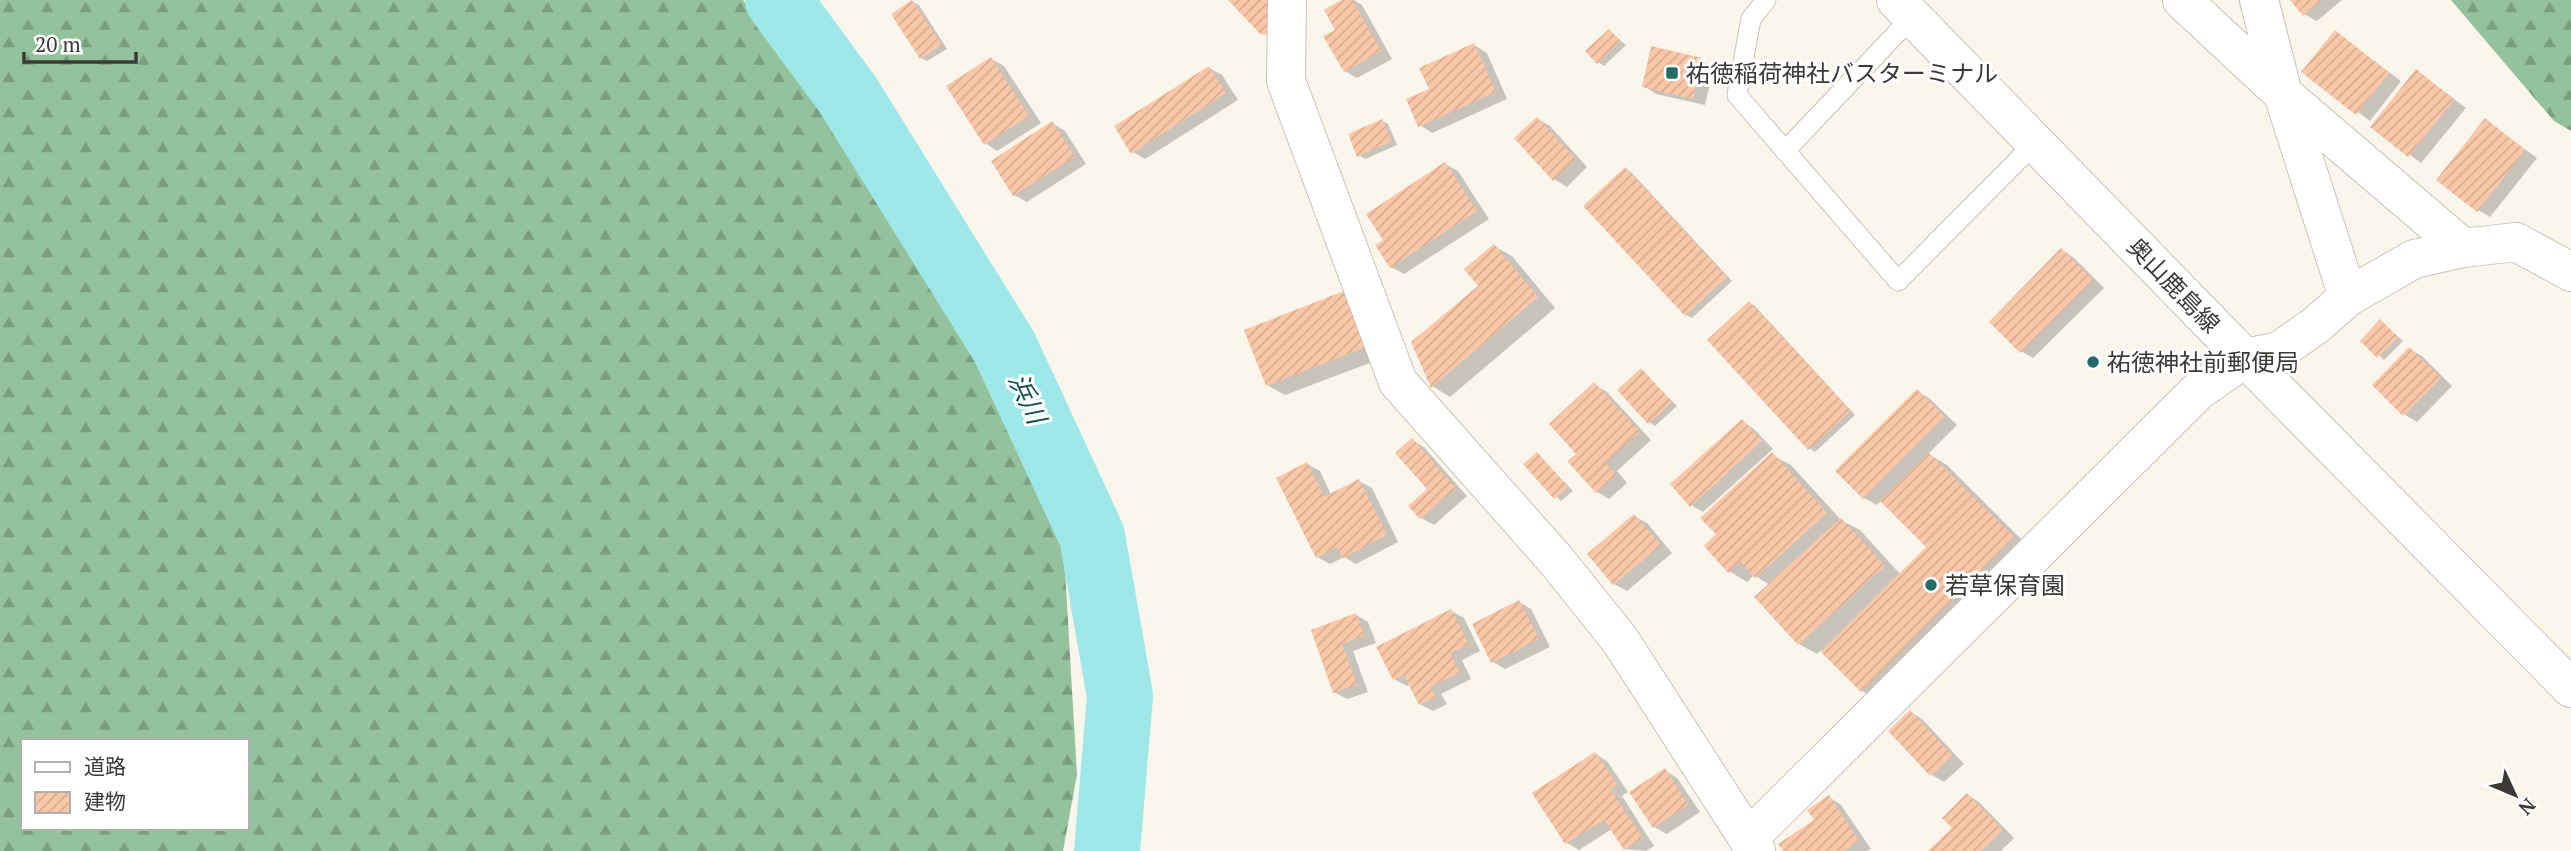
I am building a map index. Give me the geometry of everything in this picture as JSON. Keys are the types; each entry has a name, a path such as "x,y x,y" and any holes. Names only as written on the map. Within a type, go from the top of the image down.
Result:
{"street":[{"path":"1287,0 1286,81 1398,382 1555,559 1620,640 1752,845 2197,393 2245,358 2279,351 2348,297 2414,259 2463,248 2516,242 2571,272"},
{"path":"2182,0 2283,94 2463,248"},
{"path":"2259,0 2283,94 2348,297"},
{"name":"奥山鹿島線","path":"1905,8 2571,688"}],"lane":[{"path":"1766,0 1751,19 1737,95 1898,281 2036,142"},
{"path":"1785,151 1905,8"}],"green space":[{"path":"0,0 743,0 920,243 1064,553 1077,775 1063,851 0,851"},
{"path":"2451,0 2571,0 2571,131 2554,121"}],"building":[{"path":"912,0 942,45 920,59 891,14"},
{"path":"1228,0 1269,0 1268,35 1260,34"},
{"path":"1341,0 1352,0 1381,51 1344,72 1323,36 1335,30 1324,10"},
{"path":"2290,0 2321,0 2303,16"},
{"path":"1609,29 1621,41 1597,64 1585,51"},
{"path":"2335,30 2389,73 2356,115 2301,72"},
{"path":"1474,43 1496,92 1418,127 1406,99 1429,89 1419,68"},
{"name":"祐徳稲荷神社バスターミナル","path":"1651,46 1702,58 1693,99 1642,87"},
{"path":"991,57 1029,116 984,145 946,86"},
{"path":"1209,66 1226,93 1131,154 1114,126"},
{"path":"2416,69 2454,100 2408,157 2370,127"},
{"path":"1537,117 1576,159 1553,181 1514,138"},
{"path":"2485,118 2525,150 2477,212 2436,180"},
{"path":"1382,119 1392,141 1357,157 1348,134"},
{"path":"1052,121 1075,157 1013,196 991,161"},
{"path":"1445,162 1477,211 1390,268 1375,245 1383,240 1366,214"},
{"path":"1625,167 1727,277 1685,316 1583,206"},
{"path":"1494,244 1538,297 1431,388 1411,342 1478,286 1464,269"},
{"path":"2061,248 2093,280 2020,353 1989,322"},
{"path":"1344,291 1366,347 1266,386 1244,330"},
{"path":"1749,301 1851,411 1808,450 1707,340"},
{"path":"2380,319 2398,337 2377,358 2360,341"},
{"path":"2409,347 2441,378 2403,416 2372,385"},
{"path":"1641,368 1672,402 1648,424 1617,390"},
{"path":"1594,382 1640,432 1605,463 1616,475 1596,493 1567,461 1576,454 1549,424"},
{"path":"1917,389 1945,417 1863,499 1835,471"},
{"path":"1742,419 1762,441 1690,507 1670,484"},
{"path":"1412,438 1456,488 1420,519 1408,506 1427,489 1395,453"},
{"path":"1537,452 1568,487 1554,499 1523,464"},
{"path":"1772,452 1827,513 1755,578 1740,561 1728,573 1704,546 1716,534 1700,518"},
{"path":"1929,453 2014,537 1861,692 1821,652 1926,547 1880,501"},
{"path":"1307,462 1324,497 1359,479 1387,535 1343,558 1337,547 1316,558 1276,478"},
{"path":"1634,514 1661,545 1613,585 1587,554"},
{"path":"1841,518 1885,566 1798,645 1754,597"},
{"path":"1519,600 1539,639 1491,663 1472,624"},
{"path":"1451,609 1469,644 1450,653 1460,672 1430,687 1435,697 1419,705 1404,675 1393,680 1376,647"},
{"path":"1356,613 1364,636 1342,644 1357,685 1333,693 1311,630"},
{"path":"1910,710 1953,756 1930,776 1888,731"},
{"path":"1595,752 1617,784 1610,789 1643,838 1624,850 1604,820 1565,844 1532,793"},
{"path":"1665,768 1688,805 1653,828 1629,792"},
{"path":"1967,793 2003,830 1981,851 1928,851 1952,828 1942,818"},
{"path":"1829,795 1859,841 1844,851 1783,851 1778,844 1814,820 1807,810"}],"waterway":[{"name":"浜川","path":"778,0 848,95 1005,348 1092,536 1120,696 1107,851"}],"place":[{"name":"祐徳稲荷神社バスターミナル","path":"1672,73"},
{"name":"祐徳神社前郵便局","path":"2093,362"},
{"name":"若草保育園","path":"1931,585"}]}
